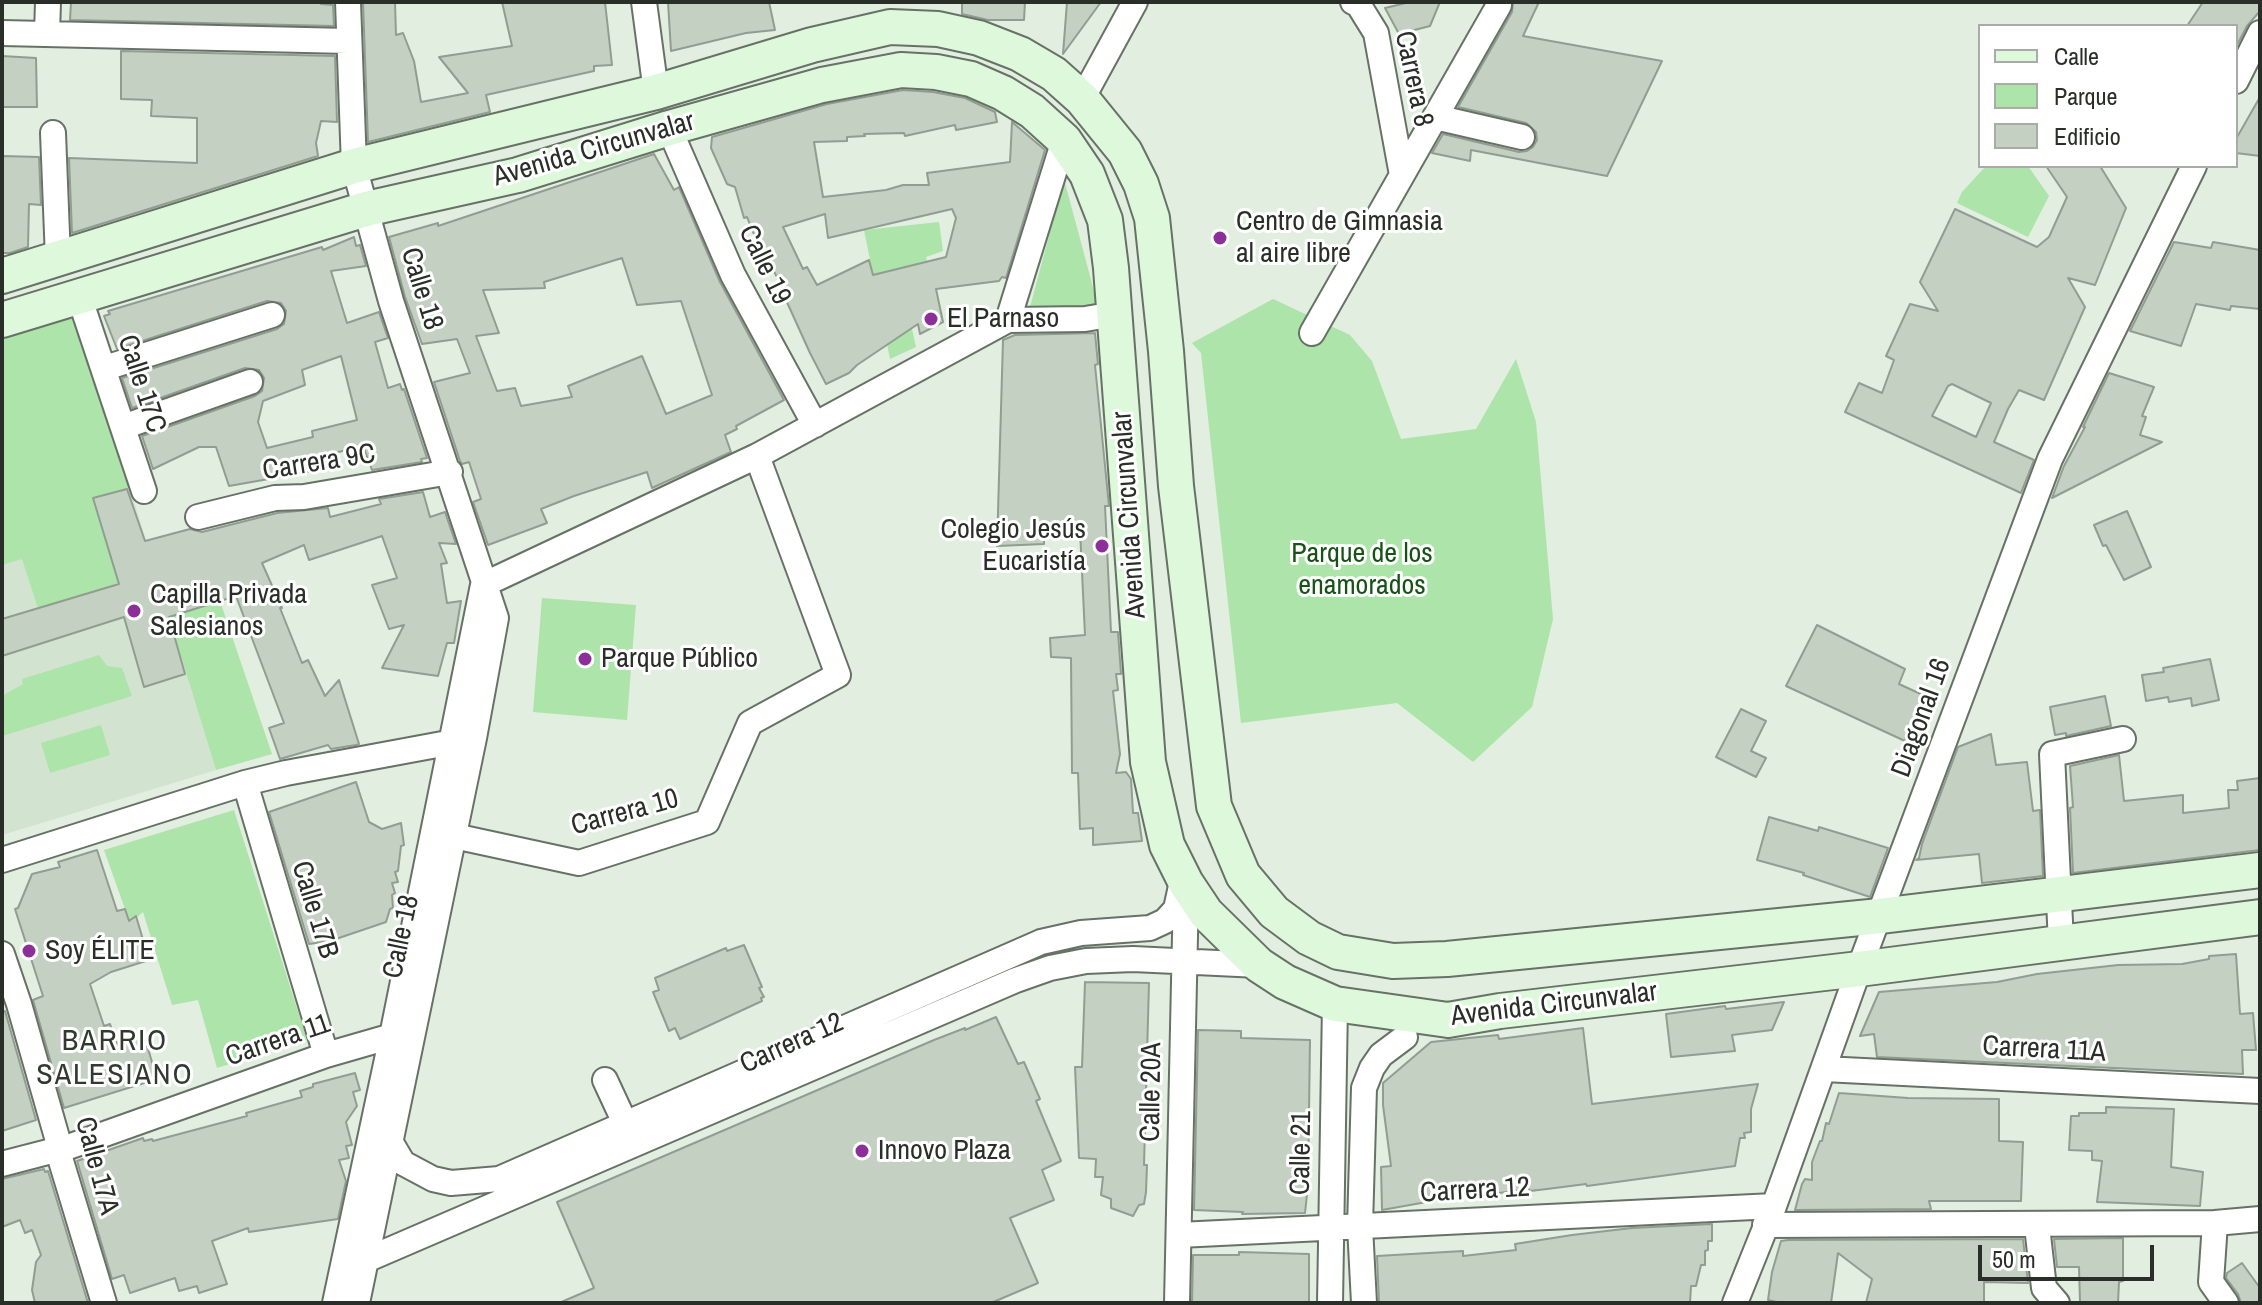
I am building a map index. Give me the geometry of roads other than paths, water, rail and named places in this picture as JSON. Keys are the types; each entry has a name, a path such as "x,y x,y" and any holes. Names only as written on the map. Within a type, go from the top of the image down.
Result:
{"main road":[{"name":"Avenida Circunvalar","path":"2,276 354,166 656,92 812,45 890,27 938,29 979,38 1020,54 1054,74 1082,99 1125,152 1141,184 1152,218 1176,486 1214,806 1243,875 1274,912 1309,938 1338,952 1393,961 1463,958 1880,916 2260,870"},
{"name":"Avenida Circunvalar","path":"2,320 366,209 518,175 822,85 901,70 936,72 971,79 1003,93 1032,111 1064,140 1087,174 1105,220 1115,314 1148,762 1167,845 1184,880 1206,913 1259,965 1285,982 1335,1004 1448,1020 2260,917"},
{"path":"1115,314 1161,308"}],"street":[{"path":"47,34 48,2"},
{"name":"Calle 18","path":"348,2 354,166 391,301 450,472 483,585 462,741 454,836 357,1303"},
{"path":"644,2 656,92"},
{"path":"1082,99 1135,2"},
{"name":"Carrera 8","path":"1353,2 1358,4 1376,33 1402,175"},
{"path":"1312,333 1499,5"},
{"path":"2,33 348,41"},
{"path":"2238,77 2260,33"},
{"path":"1435,117 1522,137"},
{"name":"Calle 19","path":"669,128 733,275 815,425"},
{"path":"53,133 58,259"},
{"path":"1008,320 1064,140"},
{"name":"Diagonal 16","path":"1735,1303 2050,459 2193,168"},
{"name":"Calle 17C","path":"79,296 144,491"},
{"path":"483,585 757,456 1008,320 1085,319 1115,314"},
{"path":"105,368 272,315"},
{"path":"123,427 250,382"},
{"name":"Carrera 10","path":"454,836 579,863 707,822 750,723 838,675 757,456"},
{"name":"Carrera 9C","path":"198,517 275,498 304,497 450,472"},
{"path":"2061,943 2052,754 2123,739"},
{"path":"2,860 245,783 462,741"},
{"name":"Calle 18","path":"335,1303 392,1036 462,741"},
{"name":"Calle 17B","path":"245,783 326,1055"},
{"name":"Carrera 12","path":"366,1260 1041,942 1081,933 1150,928 1165,921 1176,909 1184,880"},
{"name":"Calle 20A","path":"1177,1303 1184,880"},
{"path":"1041,942 1050,968"},
{"name":"Calle 17A","path":"2,954 104,1303"},
{"name":"Carrera 12","path":"390,1141 403,1163 433,1179 451,1183 499,1179 630,1135 1050,968 1086,961 1133,959 1259,965"},
{"name":"Calle 21","path":"1330,1303 1335,1004"},
{"name":"Carrera 11","path":"2,1164 71,1146 326,1055 392,1036"},
{"path":"1364,1303 1360,1226 1364,1088 1381,1055 1405,1037"},
{"name":"Carrera 11A","path":"1824,1069 2260,1091"},
{"path":"605,1080 630,1135"},
{"name":"Carrera 12","path":"1179,1235 1360,1226 1770,1215 2037,1226 2215,1223 2260,1219"},
{"path":"2215,1223 2211,1282 2226,1303"},
{"path":"2037,1226 2044,1288 2057,1303"}],"place":[{"name":"Centro de Gimnasia al aire libre","path":"1220,238"},
{"name":"El Parnaso","path":"931,319"},
{"name":"Colegio Jesús Eucaristía","path":"1102,546"},
{"name":"Capilla Privada Salesianos","path":"134,611"},
{"name":"Parque Público","path":"585,659"},
{"name":"Soy ÉLITE","path":"29,951"},
{"name":"Innovo Plaza","path":"862,1151"}],"district":[{"name":"BARRIO SALESIANO","path":"115,1059"}],"park label":[{"name":"Parque de los enamorados","path":"1362,570"}]}
